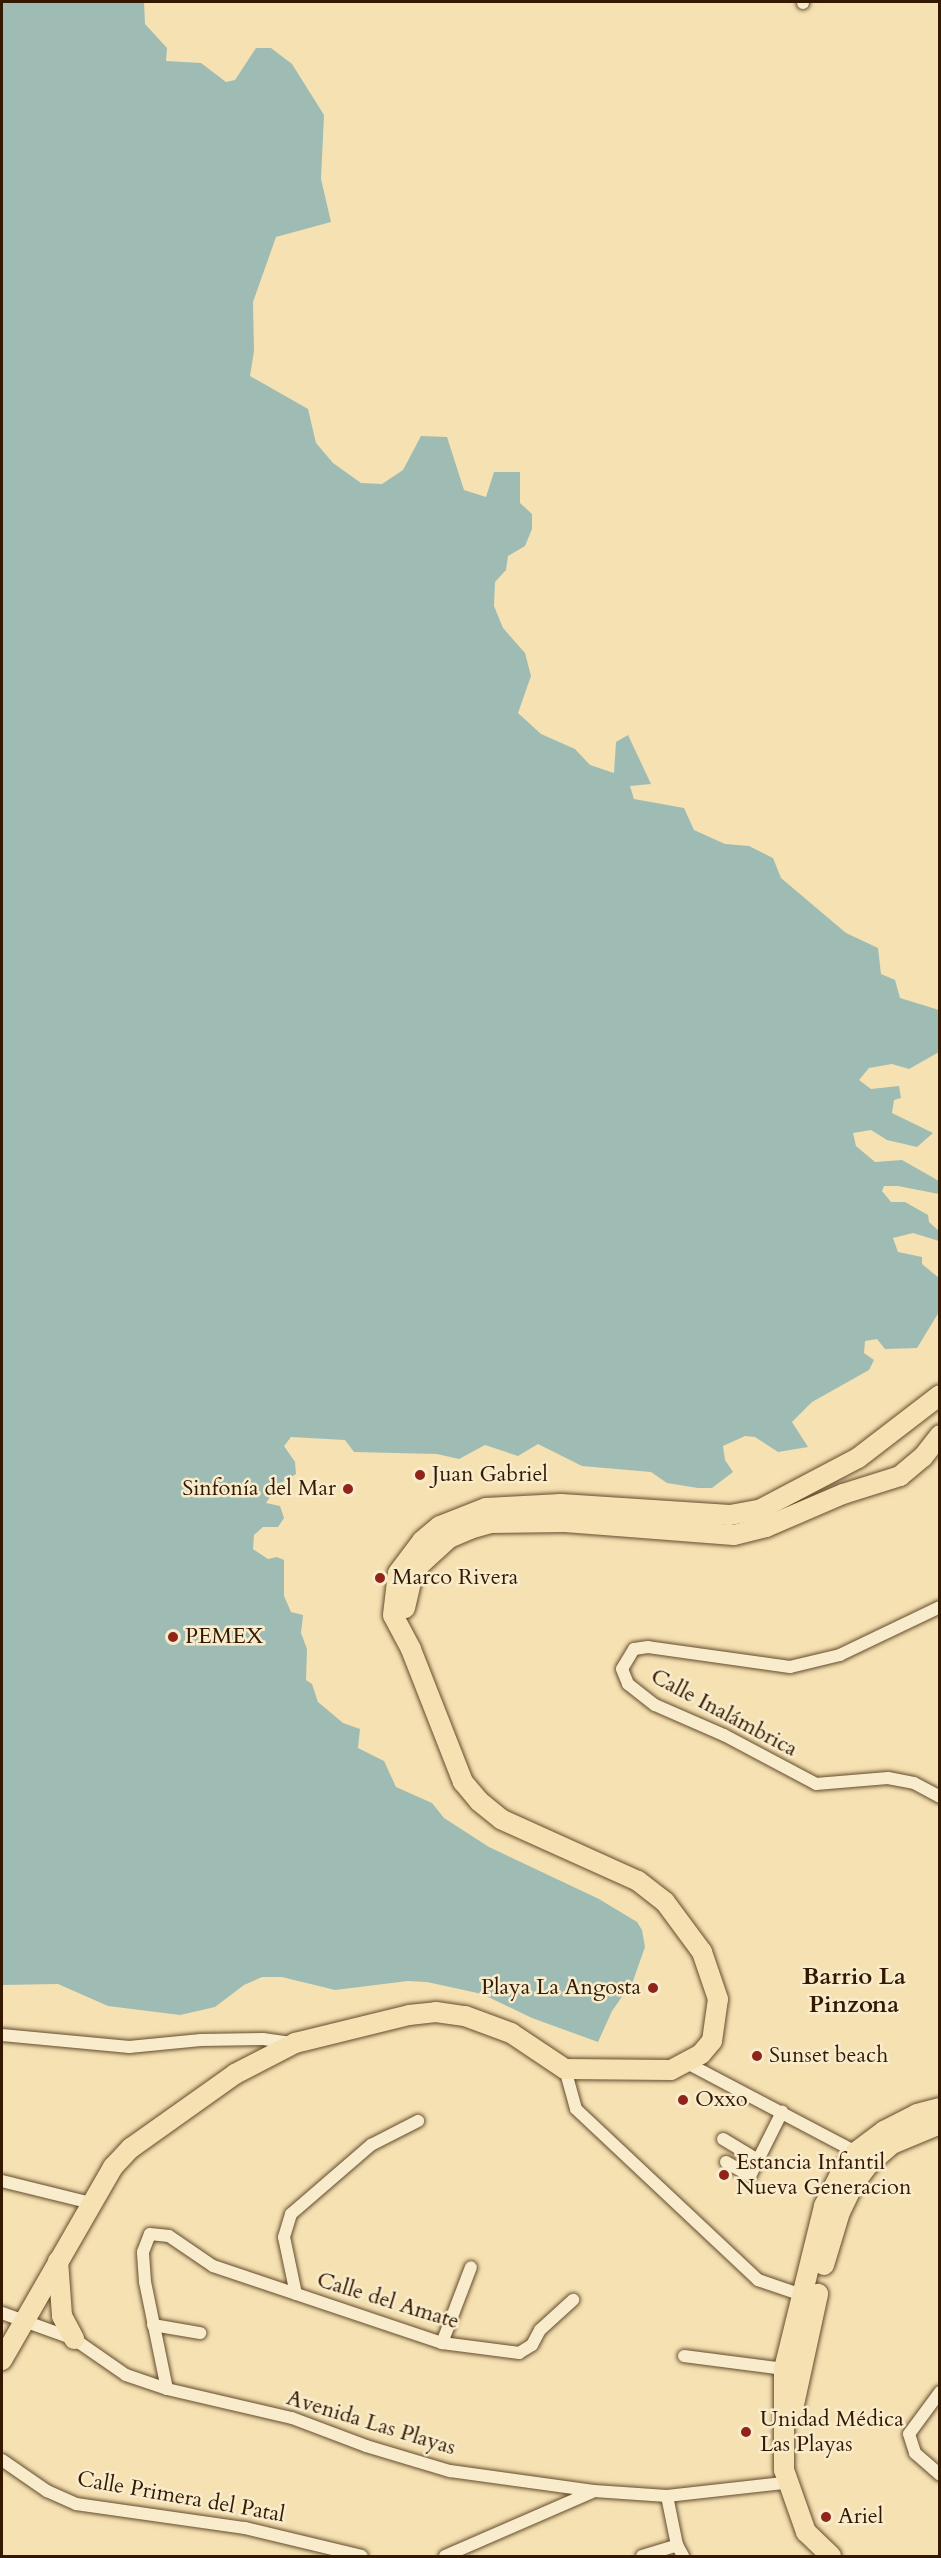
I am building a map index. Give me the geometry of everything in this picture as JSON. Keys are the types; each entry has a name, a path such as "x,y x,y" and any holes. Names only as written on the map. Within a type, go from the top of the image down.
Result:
{"main road":[{"path":"2,2360 113,2166 131,2148 235,2074 295,2043 409,2015 436,2012 465,2016 511,2033 565,2069 671,2070 687,2063 712,2041 718,1999 702,1952 687,1928 665,1902 638,1881 501,1819 479,1801 464,1782 411,1649 393,1615 398,1573 422,1541 449,1521 486,1508 561,1504 730,1515 759,1510 858,1458 939,1395"},
{"path":"411,1649 404,1613 414,1570 449,1538 470,1529 491,1523 565,1522 734,1535 766,1527 843,1494 900,1476 923,1457 939,1435"},
{"path":"842,2556 820,2531 792,2482 793,2403 824,2206 856,2152 884,2131 939,2108"},
{"path":"831,2556 806,2532 783,2455 784,2369 829,2241 853,2184 892,2144 939,2124"},
{"path":"58,2261 63,2316 74,2339"}],"street":[{"name":"Calle Inalámbrica","path":"939,1607 840,1656 790,1668 648,1647 634,1649 622,1669 628,1684 655,1705 724,1735 816,1784 888,1778 914,1783 939,1797"},
{"path":"2,2035 129,2047 201,2040 263,2039 295,2043"},
{"path":"687,2063 856,2152"},
{"path":"565,2069 576,2109 758,2280 810,2297"},
{"path":"726,2162 750,2176 782,2112"},
{"name":"Calle del Amate","path":"296,2294 284,2237 291,2214 371,2145 418,2121"},
{"path":"723,2139 758,2160"},
{"path":"2,2181 91,2203"},
{"name":"Calle del Amate","path":"167,2389 153,2325 143,2252 150,2234 169,2236 213,2266 442,2343 519,2353 573,2300"},
{"path":"442,2343 471,2267"},
{"name":"Avenida Las Playas","path":"2,2313 74,2339 126,2375 167,2389 292,2418 366,2446 450,2470 594,2491 667,2496 792,2482"},
{"path":"153,2325 200,2333"},
{"path":"684,2355 784,2369"},
{"path":"939,2392 909,2434 915,2453 939,2475"},
{"name":"Calle Primera del Patal","path":"2,2460 47,2491 76,2504 245,2528 362,2556"},
{"path":"445,2556 594,2491"},
{"path":"667,2496 677,2545 683,2556"},
{"path":"642,2556 677,2545"}],"water":[{"path":"2,2 144,2 145,24 167,48 166,61 201,63 226,82 235,80 256,48 271,48 292,64 324,115 321,179 331,222 276,237 253,302 254,351 250,376 308,409 316,443 333,463 361,483 382,484 403,470 421,436 447,437 464,490 486,497 494,472 520,472 520,503 532,514 532,529 525,546 508,556 506,570 495,582 494,606 503,628 525,653 531,676 518,713 541,734 575,749 590,765 614,773 616,742 628,735 651,784 630,786 634,799 684,808 694,830 725,844 749,846 773,858 781,878 846,933 878,948 881,974 895,980 900,998 939,1010 939,1052 909,1069 892,1064 869,1068 859,1080 871,1089 899,1086 901,1098 894,1100 892,1113 933,1133 917,1147 887,1140 871,1130 853,1133 856,1146 875,1162 902,1160 939,1181 939,1194 898,1186 884,1186 882,1191 891,1202 905,1202 928,1215 929,1222 939,1231 939,1241 913,1233 893,1238 898,1252 922,1257 922,1264 939,1278 939,1312 917,1348 885,1349 877,1339 865,1341 864,1353 874,1360 869,1370 812,1402 792,1422 808,1447 778,1452 755,1437 745,1436 723,1446 725,1460 733,1472 712,1488 698,1488 667,1483 651,1472 582,1466 538,1444 518,1456 485,1445 459,1459 437,1454 354,1452 345,1440 291,1437 284,1446 295,1462 296,1474 281,1483 271,1483 272,1494 266,1503 280,1506 284,1518 278,1527 263,1527 254,1535 253,1549 268,1559 277,1557 284,1560 284,1596 291,1612 303,1615 301,1633 307,1649 306,1680 312,1684 318,1702 343,1723 360,1729 358,1748 384,1761 396,1787 432,1803 444,1818 489,1847 599,1899 637,1922 642,1930 645,1947 633,1981 612,2011 598,2042 532,2018 482,1994 427,1982 408,1981 335,1990 282,1977 262,1977 244,1985 215,2007 180,2015 108,2006 58,1984 2,1985"}],"place":[{"name":"Juan Gabriel","path":"420,1475"},
{"name":"Sinfonía del Mar","path":"348,1489"},
{"name":"Marco Rivera","path":"380,1578"},
{"name":"PEMEX","path":"173,1637"},
{"name":"Playa La Angosta","path":"653,1988"},
{"name":"Sunset beach","path":"757,2056"},
{"name":"Oxxo","path":"683,2100"},
{"name":"Estancia Infantil Nueva Generacion","path":"724,2175"},
{"name":"Unidad Médica Las Playas","path":"746,2432"},
{"name":"Ariel","path":"826,2517"}],"district":[{"name":"Barrio La Pinzona","path":"854,1991"}]}
